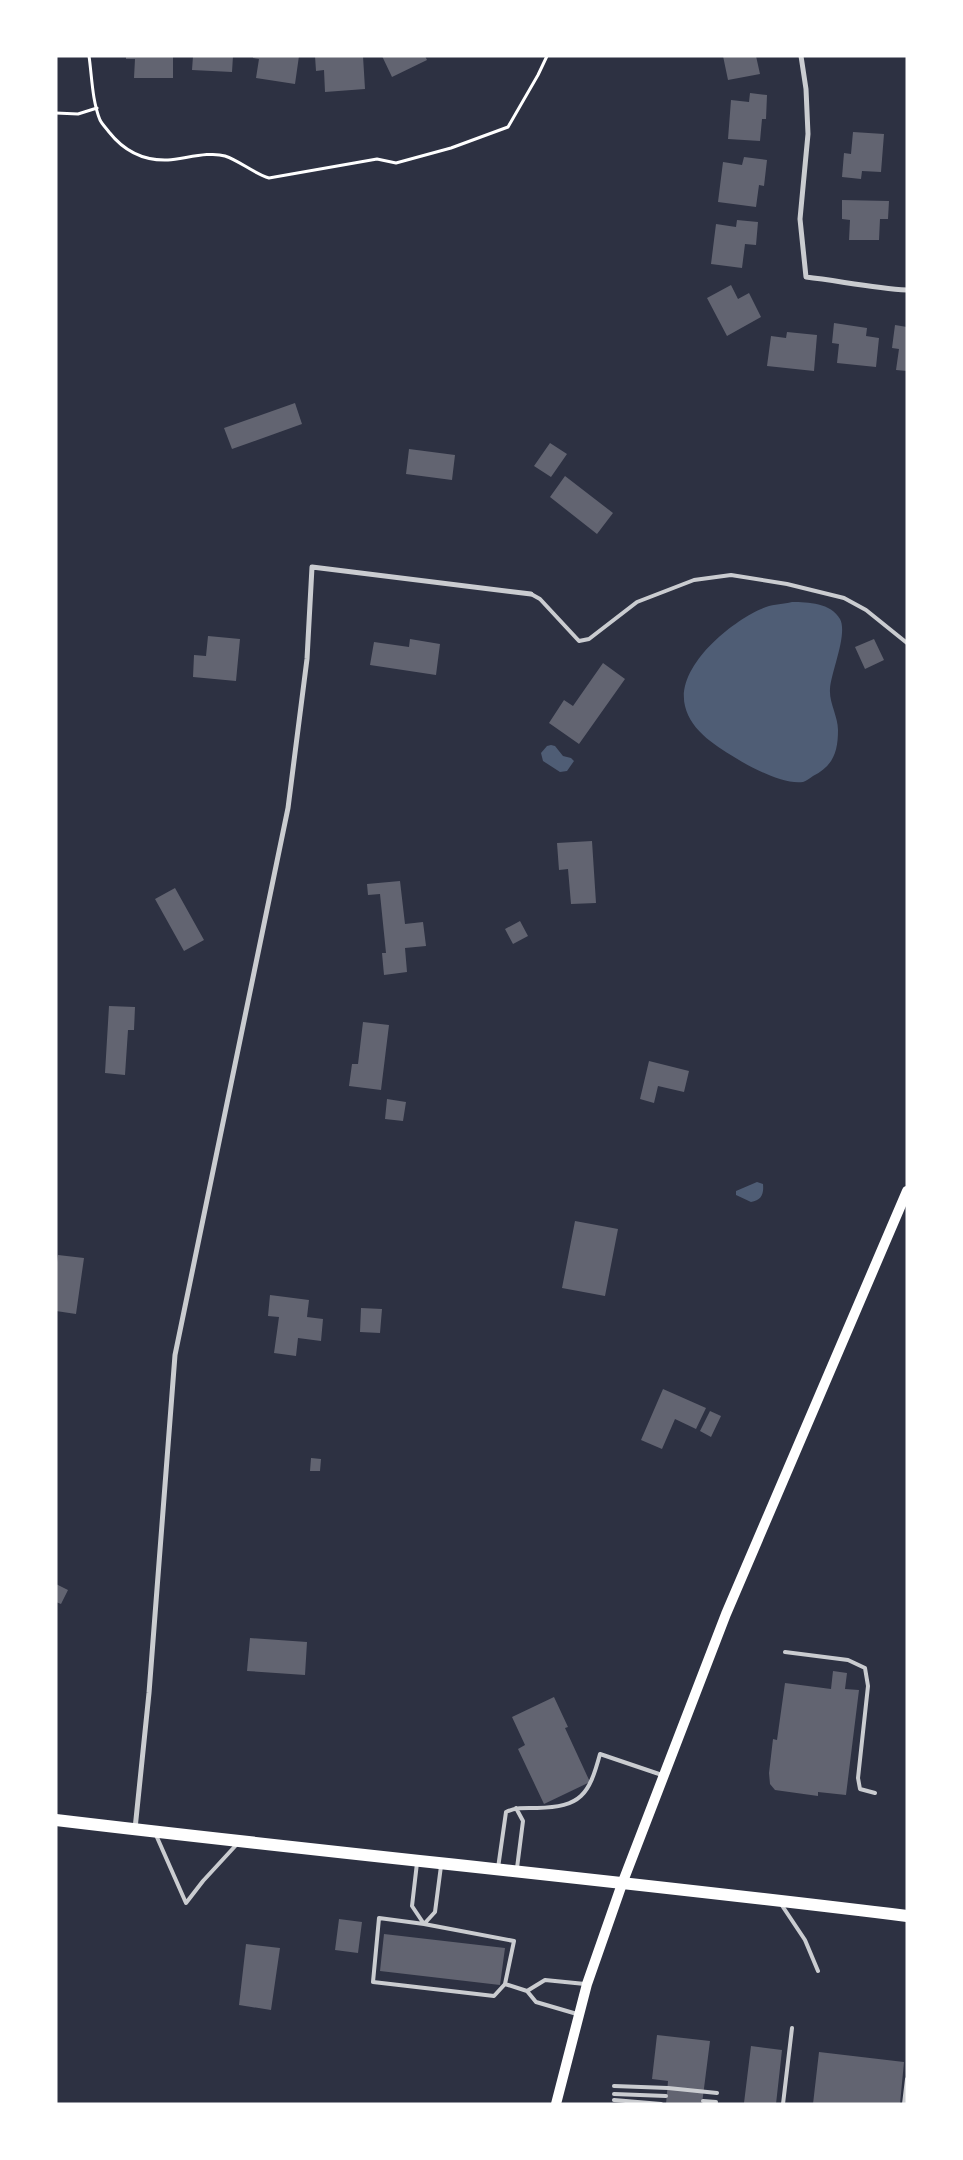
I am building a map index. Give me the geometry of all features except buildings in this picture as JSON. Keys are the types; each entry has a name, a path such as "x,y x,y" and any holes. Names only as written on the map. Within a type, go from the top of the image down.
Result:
{"main road":[{"path":"556,2104 587,1984 622,1884 726,1614 907,1191"},
{"path":"56,1820 441,1865 778,1900 907,1916"}],"street":[{"path":"801,56 806,89 808,134 800,219 806,277 846,282 873,288 907,290"},
{"path":"135,1830 149,1693 175,1355 288,808 306,659 312,567 531,594"}],"lane":[{"path":"531,594 545,603 580,641 589,639 637,602 694,580 731,575 758,578 844,598 866,610 907,643"},
{"path":"785,1652 848,1660 865,1668 868,1686 858,1778 860,1789 875,1793"},
{"path":"498,1870 506,1812 516,1808 555,1807 572,1803 583,1794 594,1779 600,1754 664,1775"},
{"path":"516,1808 523,1821 517,1872"},
{"path":"155,1832 186,1903 203,1881 239,1842"},
{"path":"417,1862 412,1906 424,1924"},
{"path":"424,1924 435,1912 441,1865"},
{"path":"778,1900 805,1940 818,1971"},
{"path":"379,1918 424,1924 514,1941 505,1984 494,1996 373,1982 379,1918"},
{"path":"527,1991 545,1980 587,1984"},
{"path":"505,1984 527,1991 536,2002 579,2015"},
{"path":"783,2104 792,2028"},
{"path":"904,2104 907,2079"},
{"path":"614,2086 668,2088 717,2093"},
{"path":"614,2094 666,2096"},
{"path":"614,2100 661,2104"},
{"path":"702,2101 716,2102"}],"path":[{"path":"89,56 100,122 128,152 148,159 167,160 194,156 224,156 256,174 269,178 377,159 396,163 451,148 508,127 538,76 546,56"},
{"path":"56,113 78,114 97,108"}],"water":[{"path":"792,602 819,604 836,614 842,626 841,643 830,689 838,725 837,745 830,763 820,772 803,782 779,779 761,772 745,764 706,738 693,724 688,715 684,691 689,675 698,660 724,633 753,613 769,606"},
{"path":"547,746 555,746 563,756 574,761 567,771 560,772 543,761 541,753"},
{"path":"757,1182 763,1184 763,1188 761,1196 757,1200 751,1202 736,1195 736,1191"}]}
